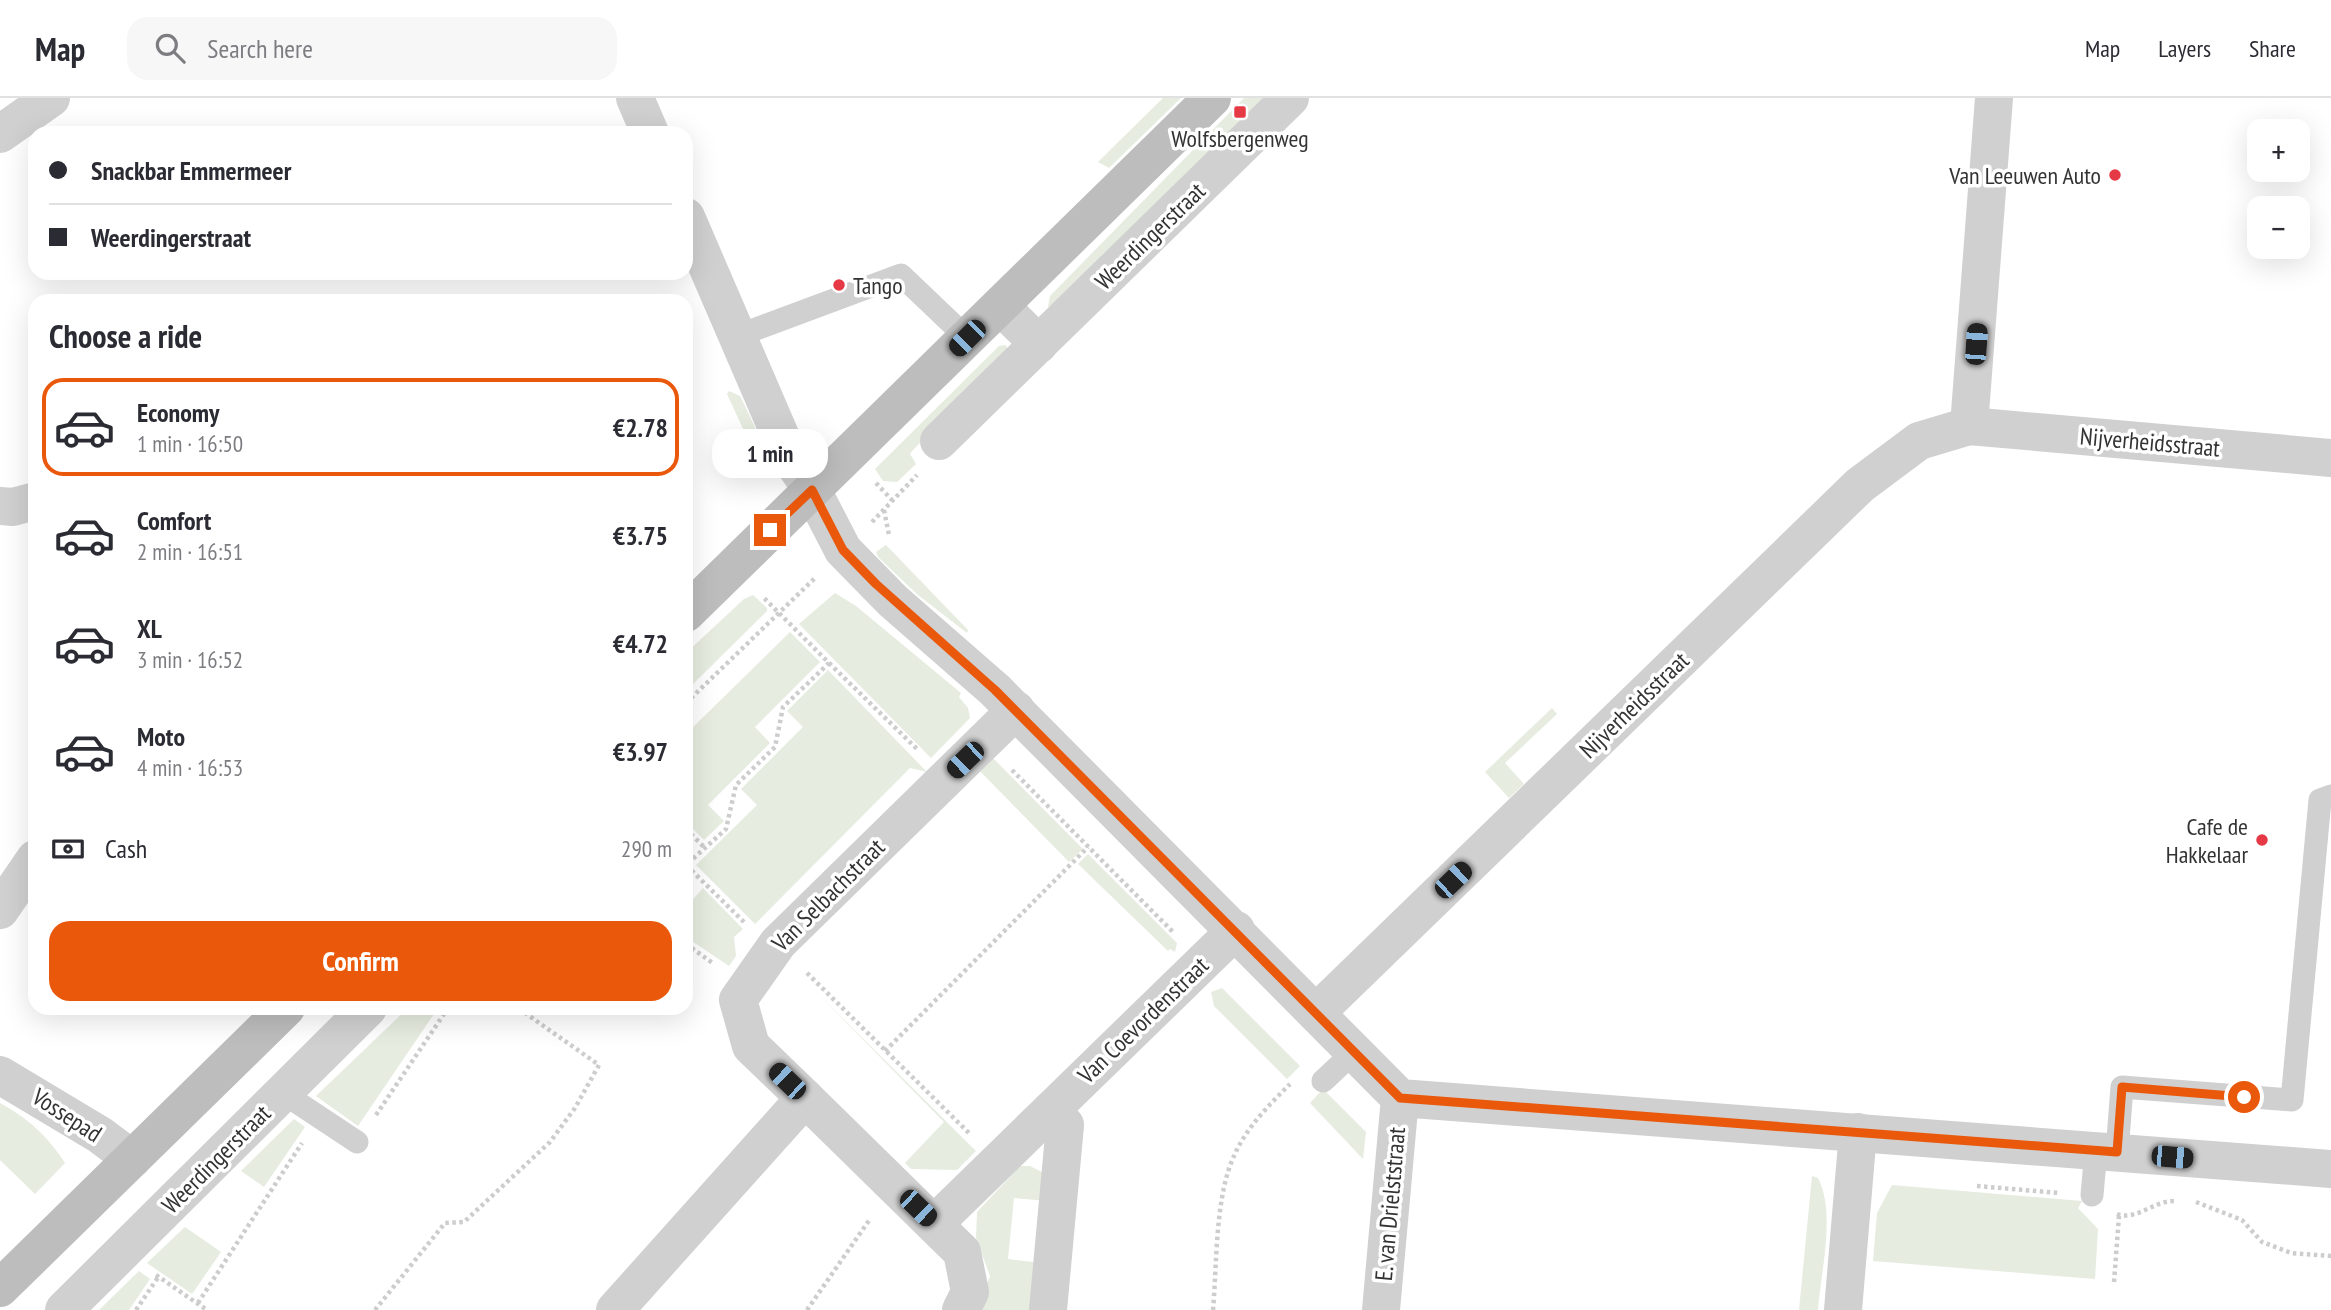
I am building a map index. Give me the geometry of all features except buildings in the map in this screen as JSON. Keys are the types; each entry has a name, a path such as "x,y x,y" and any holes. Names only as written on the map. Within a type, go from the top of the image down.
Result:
{"main road":[{"path":"693,606 1212,98"},
{"path":"0,1288 279,1015"}],"street":[{"path":"0,134 51,98"},
{"path":"635,98 647,126"},
{"name":"Weerdingerstraat","path":"939,441 1290,98"},
{"path":"1969,426 1994,98"},
{"path":"693,233 789,456 812,490 843,550 893,601 1016,710 1400,1098 2331,1169"},
{"path":"1000,306 1039,344"},
{"name":"Nijverheidsstraat","path":"1317,1012 1860,485 1919,441 1969,426 2331,458"},
{"name":"Van Selbachstraat","path":"961,1310 970,1292 962,1252 751,1046 738,1000 774,946 1016,710"},
{"path":"0,910 28,869"},
{"name":"Van Coevordenstraat","path":"934,1224 1236,930"},
{"name":"Weerdingerstraat","path":"64,1310 361,1015"},
{"name":"Vossepad","path":"0,1075 100,1135 131,1159"},
{"path":"615,1310 805,1098"},
{"name":"E. van Drielststraat","path":"1381,1310 1400,1098"},
{"path":"1048,1310 1065,1125 1050,1111"},
{"path":"1843,1310 1858,1132"}],"lane":[{"path":"737,336 901,275 967,338"},
{"path":"2092,1195 2122,1087 2292,1100 2320,800 2331,796"},
{"path":"1323,1081 1355,1051"},
{"path":"283,1093 357,1142"}],"path":[{"path":"733,566 946,778"},
{"path":"693,859 726,829 736,785 775,747 783,707 828,663"},
{"path":"693,836 705,848"},
{"path":"885,1051 1088,847"},
{"path":"693,871 885,1051 998,1162"},
{"path":"357,1142 443,1015"},
{"path":"375,1310 445,1223 464,1222 550,1142 575,1108 599,1065 528,1015"},
{"path":"1213,1310 1224,1196 1232,1159 1243,1137 1292,1083"},
{"name":"Weerdingerstraat","path":"198,1303 319,1117"},
{"path":"807,1310 866,1223 902,1193"},
{"path":"2114,1282 2119,1216"},
{"path":"123,1252 207,1310"},
{"path":"136,1310 159,1276"}],"shaded area":[{"path":"1163,98 1181,98 1109,168 1098,162"},
{"path":"1244,98 1271,98 1051,308 1048,306 1050,296"},
{"path":"1006,345 1009,354 912,451 910,454 916,464 897,482 883,481 875,469 999,346"},
{"path":"729,391 740,396 756,431 764,458 765,467 762,470 727,394"},
{"path":"886,545 968,630 967,633 918,595 878,557 876,552"},
{"path":"835,593 856,606 961,693 959,697 968,708 970,718 931,758 799,624"},
{"path":"753,595 767,611 693,684 693,646 744,599"},
{"path":"790,632 820,662 755,727 770,743 708,805 724,821 704,840 693,829 693,727"},
{"path":"828,670 927,772 910,768 755,924 696,865 757,805 741,789 803,727 787,711"},
{"path":"1552,708 1557,714 1505,763 1524,784 1509,798 1485,772"},
{"path":"991,756 1083,849 1069,862 973,764"},
{"path":"1088,854 1177,943 1175,952 1170,949 1168,951 1078,864"},
{"path":"703,888 743,929 734,937 736,956 729,966 693,942 693,899"},
{"path":"1222,988 1300,1066 1287,1079 1214,1006 1211,992"},
{"path":"816,992 976,1151 957,1170 911,1169 905,1163 944,1122"},
{"path":"401,1015 433,1015 358,1126 316,1096"},
{"path":"1323,1089 1366,1132 1363,1159 1310,1103"},
{"path":"0,1103 37,1129 65,1163 35,1194 0,1160"},
{"path":"294,1119 305,1127 264,1187 241,1171"},
{"path":"1020,1166 1030,1166 1044,1173 1048,1201 1014,1198 1008,1259 1042,1263 1037,1310 978,1310 990,1276 976,1238 977,1212"},
{"path":"1812,1176 1818,1178 1823,1192 1826,1242 1818,1310 1799,1310"},
{"path":"1892,1185 2082,1201 2078,1208 2098,1229 2095,1279 1873,1261 1877,1213"},
{"path":"185,1227 221,1252 192,1294 147,1263"},
{"path":"139,1271 150,1279 129,1310 99,1310"}],"place":[{"name":"Wolfsbergenweg","path":"1240,112"},
{"name":"Van Leeuwen Auto","path":"2115,175"},
{"name":"Tango","path":"839,285"},
{"name":"Cafe de Hakkelaar","path":"2262,840"}],"route":[{"path":"770,530 812,490 843,550 893,601 995,690 1268,962 1400,1098 2117,1152 2122,1087 2244,1097"}]}
